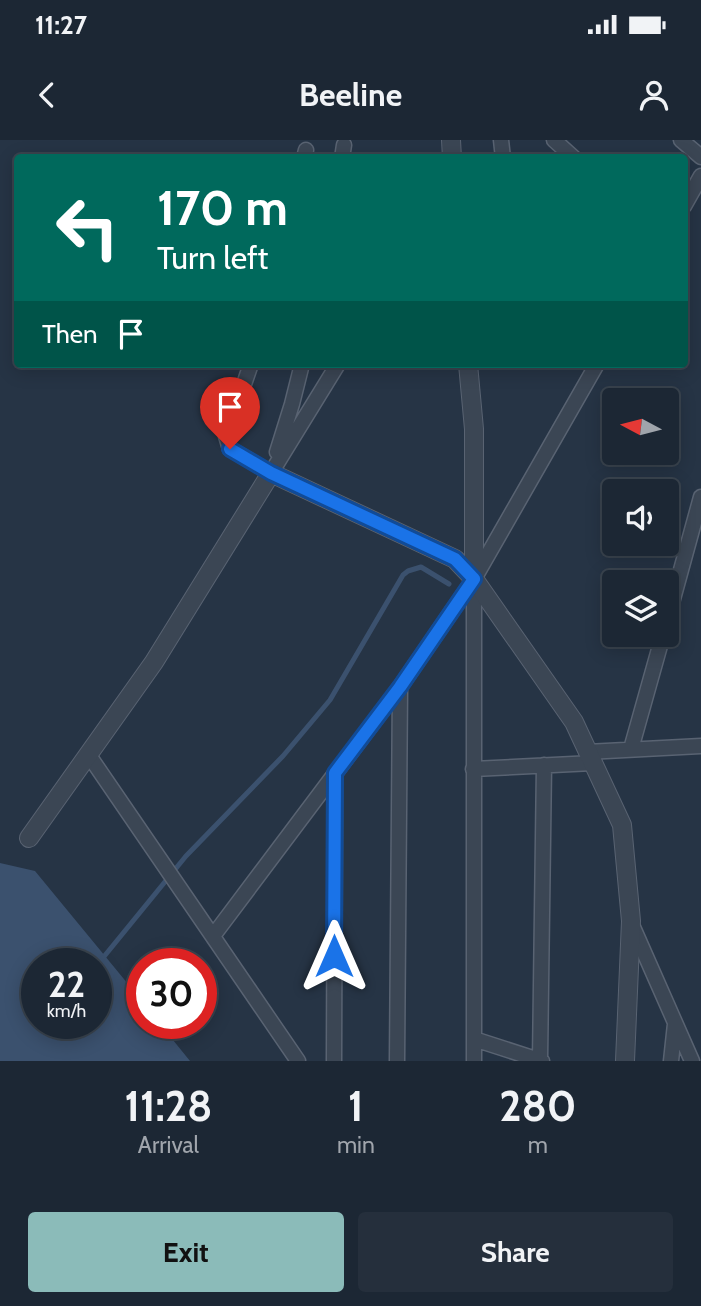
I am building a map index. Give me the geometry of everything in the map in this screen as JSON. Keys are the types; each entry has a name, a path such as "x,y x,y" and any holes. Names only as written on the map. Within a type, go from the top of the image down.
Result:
{"street":[{"path":"554,140 570,154"},
{"path":"681,140 701,157"},
{"path":"688,199 701,176"},
{"path":"250,368 226,436 230,449 271,473 455,559 474,579 574,722 622,825 631,921 625,1061"},
{"path":"271,473 301,368"},
{"path":"29,838 154,662 336,368"},
{"path":"468,368 474,429 474,1061"},
{"path":"213,936 400,687 474,579 595,368"},
{"path":"679,577 701,497"},
{"path":"631,749 660,647"},
{"path":"397,1061 400,687"},
{"path":"473,769 544,765 631,749 701,746"},
{"path":"88,754 299,1061"},
{"path":"474,1039 541,1061 544,765"},
{"path":"334,1061 335,773"},
{"path":"631,921 692,1061"},
{"path":"671,1061 675,1023"}],"water":[{"path":"0,863 35,871 98,948 21,948 21,1039 112,1039 112,965 126,982 126,1039 172,1039 190,1061 0,1061"}],"waterway":[{"path":"111,948 186,856 283,756 330,700 403,575 421,567 449,584"}],"route":[{"path":"230,449 271,473 455,559 474,579 400,687 335,773 334,956"}]}
